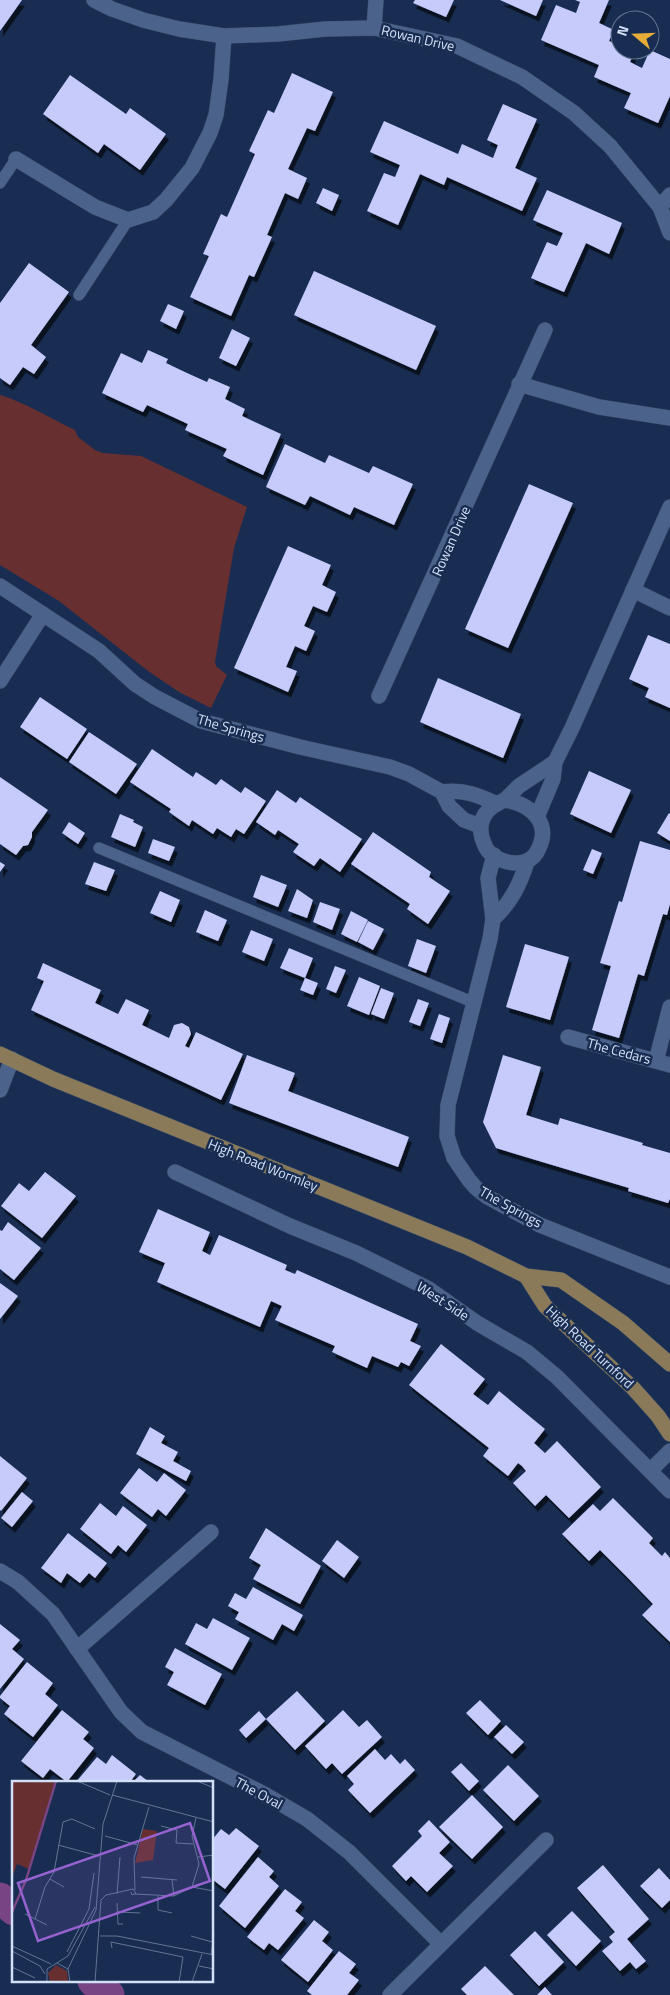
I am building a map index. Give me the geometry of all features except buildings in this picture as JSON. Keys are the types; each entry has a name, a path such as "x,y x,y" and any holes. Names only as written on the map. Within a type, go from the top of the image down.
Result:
{"main road":[{"name":"High Road Wormley","path":"6,1056 53,1079 468,1247 526,1276"},
{"path":"526,1276 561,1280 624,1323 670,1364"},
{"name":"High Road Turnford","path":"526,1276 545,1306 633,1388 670,1434"}],"street":[{"name":"Rowan Drive","path":"94,0 142,20 179,29 224,36 278,34 325,29 374,28 457,46 522,76 574,113 610,146 660,207 670,233"},
{"path":"374,28 376,0"},
{"path":"16,159 95,207 128,220 153,212 166,200 192,168 202,152 216,115 224,36"},
{"path":"660,207 670,195"},
{"name":"Rowan Drive","path":"379,696 438,571 519,384 545,330"},
{"path":"519,384 599,407 670,418"},
{"path":"537,817 553,779 555,762 670,506"},
{"name":"The Springs","path":"0,586 99,651 135,684 155,697 201,721 300,747 390,767 442,792 450,806 464,820 480,826"},
{"path":"633,590 670,608"},
{"path":"0,681 43,614"},
{"path":"501,802 522,805 537,817 543,829 543,838 535,856 527,862 507,862 494,855 484,845 480,826 490,808 555,762"},
{"name":"The Springs","path":"442,792 457,790 501,802"},
{"name":"The Springs","path":"494,855 488,878 493,919 490,939 448,1105 446,1120 450,1146 461,1169 476,1188 486,1196 540,1225 670,1277"},
{"path":"493,919 507,907 522,878 527,862"},
{"path":"663,1063 670,1007"},
{"name":"The Cedars","path":"568,1037 663,1063"},
{"path":"0,1090 6,1056"},
{"name":"West Side","path":"176,1172 429,1289 477,1323 527,1352 556,1377 670,1491"},
{"path":"650,1470 670,1451"},
{"path":"77,1649 211,1532"},
{"name":"The Oval","path":"0,1571 18,1582 54,1614 121,1712 142,1732 264,1794 307,1819 350,1852 441,1944"},
{"path":"390,1995 546,1840"}],"lane":[{"path":"0,183 16,159"},
{"path":"79,295 128,220"},
{"path":"99,848 475,1003"}],"shaded area":[{"path":"0,395 29,406 75,430 78,437 95,450 103,453 141,456 247,507 234,548 215,662 216,666 227,675 211,708 179,692 148,671 59,601 0,565"}],"waterway":[{"path":"0,1898 12,1908"},
{"path":"94,1982 109,1995"}]}
